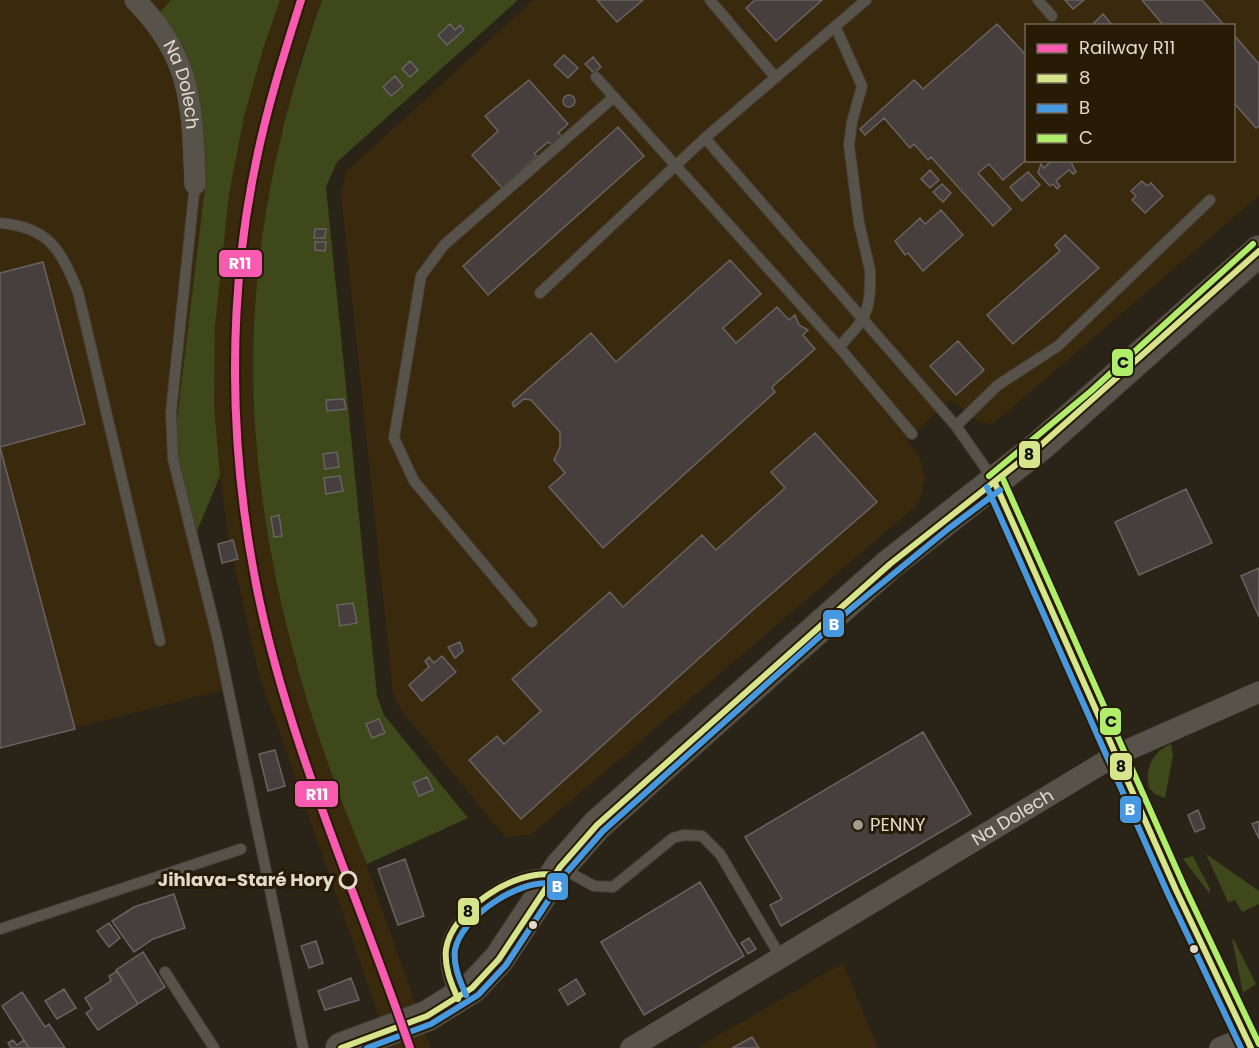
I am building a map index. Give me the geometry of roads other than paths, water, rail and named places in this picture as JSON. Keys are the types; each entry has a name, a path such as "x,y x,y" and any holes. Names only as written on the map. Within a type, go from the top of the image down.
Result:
{"main road":[{"path":"341,1048 427,1016 458,999 499,959 557,871 597,825 844,604 924,535 995,483 1097,398 1259,251"}],"street":[{"name":"Na Dolech","path":"135,0 158,26 178,57 192,120 195,184"},
{"path":"995,483 1116,755 1249,1042 1220,1048"},
{"name":"Na Dolech","path":"631,1048 1116,755 1259,692"}],"lane":[{"path":"710,0 776,78"},
{"path":"540,293 705,138 866,0"},
{"path":"1038,0 1052,16"},
{"path":"836,28 862,86 852,122 849,145 859,223 870,270 870,302 863,322 839,347"},
{"path":"596,77 839,347 912,434"},
{"path":"532,622 414,481 394,438 422,276 444,245 614,97"},
{"path":"705,138 956,426 995,483"},
{"path":"195,184 171,412 173,459 217,636 303,1048"},
{"path":"956,426 998,385 1058,346 1210,200"},
{"path":"0,223 33,230 55,246 78,292 160,641"},
{"path":"458,999 446,964 448,942 455,925 512,880 557,871 594,886 613,887 662,844 684,835 702,836 720,854 780,956"},
{"path":"0,929 241,849"},
{"path":"165,972 214,1048"}],"rail line":[{"name":"R11","path":"301,0 265,121 247,214 240,267 235,373 236,426 241,479 256,584 269,643 286,702 325,818 410,1048"}],"place":[{"name":"PENNY","path":"858,825"},
{"name":"Jihlava-Staré Hory","path":"348,880"}]}
